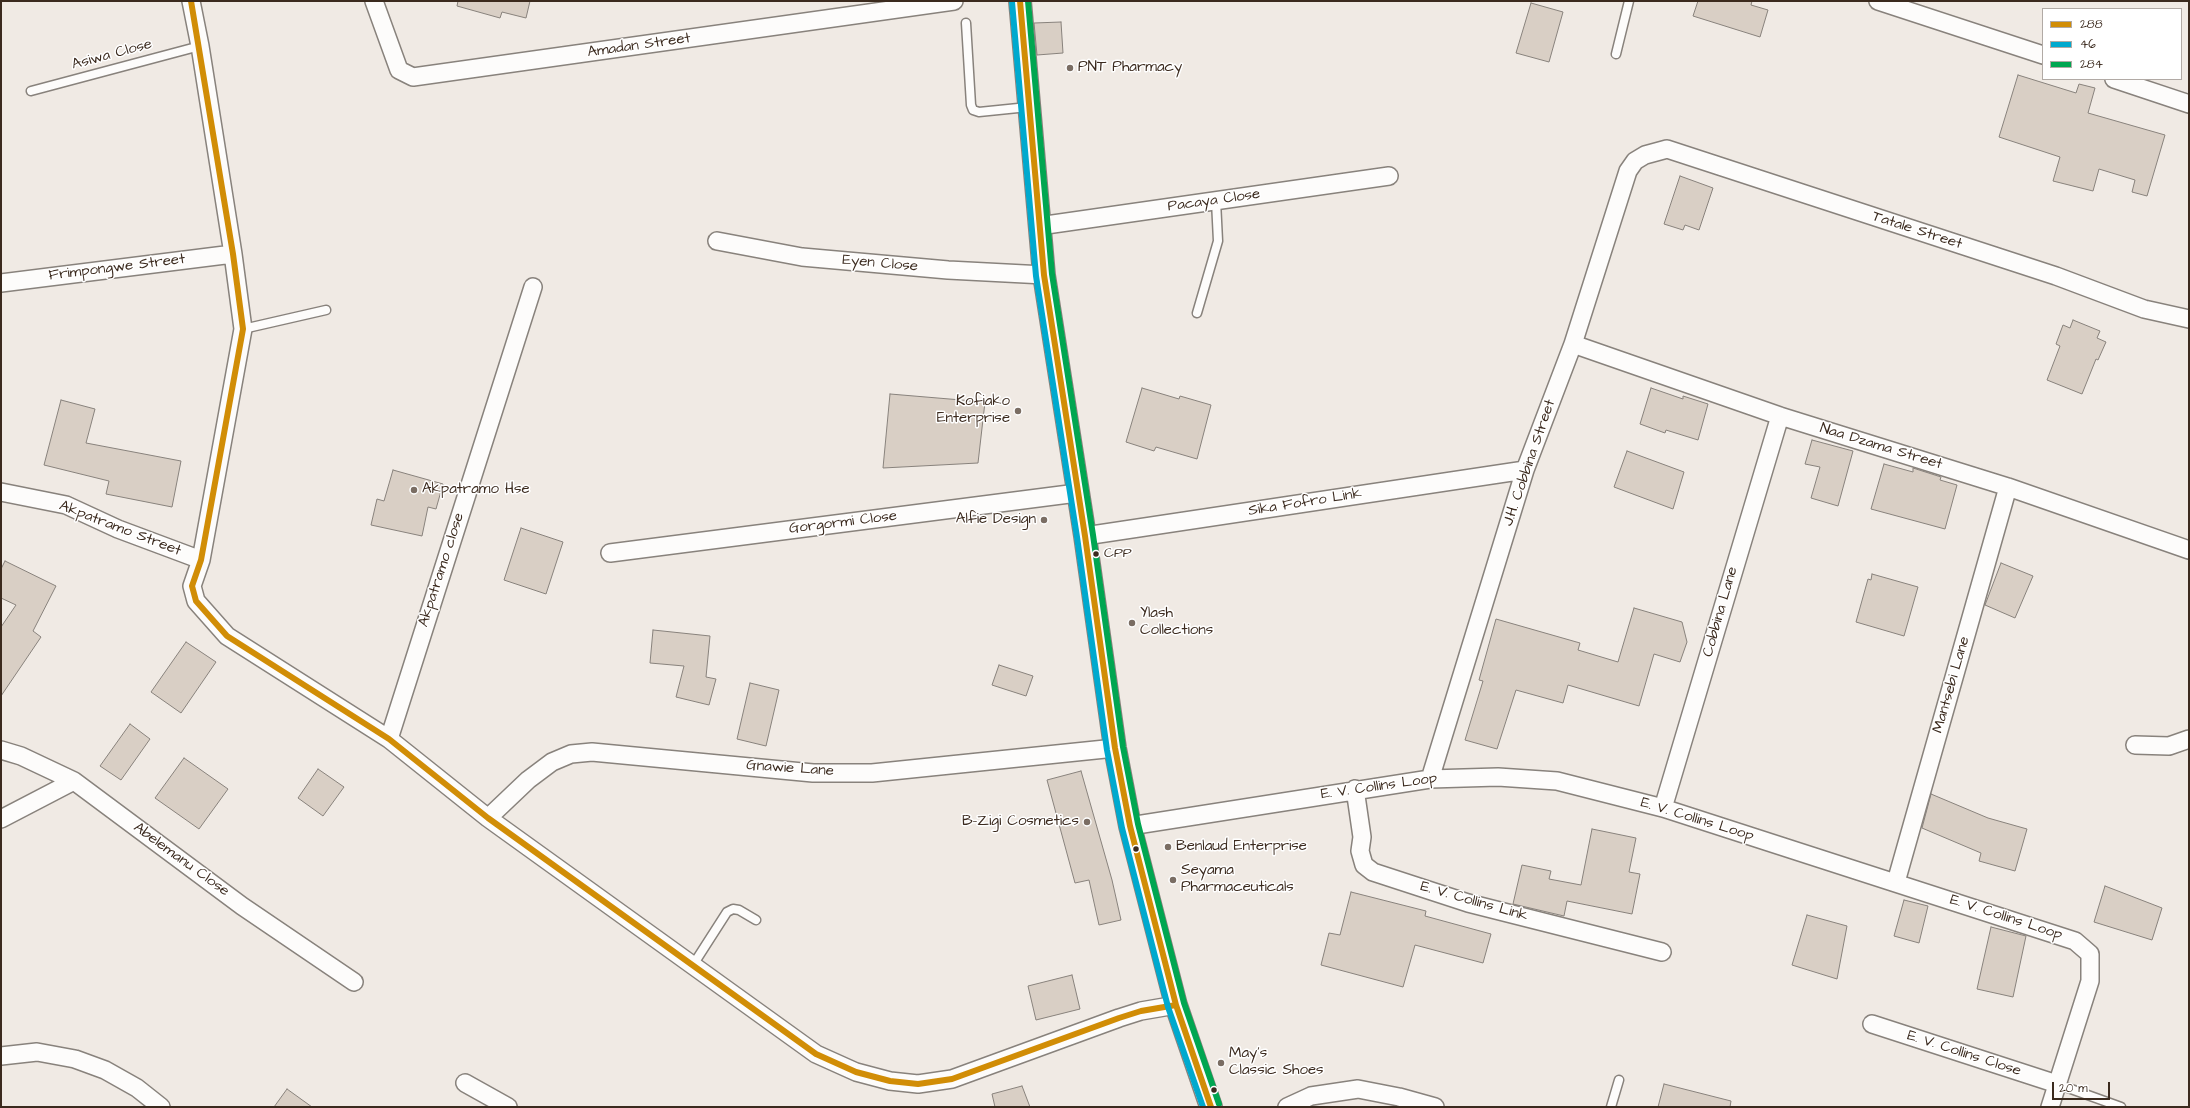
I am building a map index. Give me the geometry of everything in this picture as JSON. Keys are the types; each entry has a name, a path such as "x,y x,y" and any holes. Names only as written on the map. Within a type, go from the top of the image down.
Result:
{"street":[{"path":"190,1 200,46 233,254 243,329 201,560"},
{"name":"Amadan Street","path":"374,1 399,70 413,77 954,1"},
{"path":"1020,1 1044,275 1077,493 1085,536 1115,748 1130,826 1176,1005 1211,1107"},
{"path":"1878,1 2042,55"},
{"path":"2117,80 2189,104"},
{"name":"Tatale Street","path":"1645,155 1667,149 2056,276 2144,309 2189,319"},
{"name":"J.H. Cobbina Street","path":"1430,778 1525,470 1573,344 1628,171 1635,161 1645,155"},
{"name":"Pacaya Close","path":"1039,226 1390,176"},
{"name":"Eyen Close","path":"717,241 802,257 948,270 1044,275"},
{"name":"Frimpongwe Street","path":"1,283 233,254"},
{"name":"Akpatramo close","path":"389,739 533,287"},
{"name":"Naa Dzama Street","path":"1573,344 1780,416 2008,487 2189,550"},
{"name":"Cobbina Lane","path":"1663,808 1780,416"},
{"name":"Sika Fofro Link","path":"1085,536 1525,470"},
{"name":"Mantsebi Lane","path":"1896,882 2008,487"},
{"name":"Akpatramo Street","path":"1,492 66,505 118,529 201,560 192,586 196,601 227,636 389,739 488,818 816,1054 856,1072 890,1081 918,1084 952,1079 1119,1018 1141,1011 1176,1005"},
{"name":"Gorgormi Close","path":"610,553 1077,493"},
{"path":"2135,745 2169,746 2189,739"},
{"name":"Gnawie Lane","path":"488,818 528,780 552,762 571,754 592,752 813,773 872,773 1115,748"},
{"name":"Abelemanu Close","path":"1,750 21,756 74,781 242,906 354,982"},
{"name":"E. V. Collins Loop","path":"1130,826 1430,778 1498,777 1557,782 1663,808 2075,941 2090,954 2090,981 2056,1084 2050,1107"},
{"path":"1,820 74,781"},
{"name":"E. V. Collins Link","path":"1355,789 1362,837 1360,851 1364,865 1373,872 1468,903 1662,952"},
{"name":"E. V. Collins Close","path":"1872,1024 2056,1084"},
{"path":"1,1056 37,1052 75,1059 105,1070 137,1088 161,1107"},
{"path":"465,1083 508,1107"},
{"path":"1288,1107 1311,1096 1358,1089 1399,1097 1435,1107"}],"lane":[{"path":"1616,54 1629,1"},
{"path":"966,23 971,105 973,110 979,112 1029,107"},
{"name":"Asiwa Close","path":"31,91 200,46"},
{"path":"1197,313 1218,241 1216,201"},
{"path":"243,329 326,310"},
{"path":"693,965 727,912 733,909 739,910 756,920"},
{"path":"1611,1107 1619,1080"},
{"path":"2056,1084 2121,1107"}],"building":[{"path":"458,1 530,1 526,18 502,12 500,18 457,6"},
{"path":"1698,1 1752,1 1751,5 1768,10 1760,37 1693,16"},
{"path":"1531,3 1563,12 1549,62 1516,53"},
{"path":"1061,22 1063,53 1037,55 1034,23"},
{"path":"2018,75 2076,93 2079,84 2095,88 2088,113 2165,135 2147,196 2132,192 2135,180 2099,169 2093,191 2053,181 2060,157 1999,137"},
{"path":"1680,176 1713,188 1699,230 1685,225 1683,230 1664,224"},
{"path":"2073,320 2100,331 2097,338 2106,342 2098,360 2096,359 2082,394 2047,380 2060,346 2056,344 2063,325 2070,328"},
{"path":"1142,388 1179,399 1180,396 1211,405 1197,459 1156,447 1154,451 1126,442"},
{"path":"1651,388 1683,399 1683,396 1708,404 1698,440 1666,430 1665,433 1640,424"},
{"path":"890,394 985,402 978,463 883,468"},
{"path":"61,400 95,409 86,443 181,461 172,507 106,494 109,481 44,465"},
{"path":"1812,440 1853,451 1838,506 1811,498 1820,467 1805,464"},
{"path":"1627,451 1684,472 1673,509 1614,487"},
{"path":"1884,464 1913,472 1913,468 1941,477 1940,480 1957,485 1945,529 1871,509"},
{"path":"393,470 443,484 436,509 428,507 422,536 371,525 377,499 384,501"},
{"path":"521,528 563,542 546,594 504,580"},
{"path":"5,561 56,586 33,631 41,637 1,696 1,627 16,605 1,598 1,569"},
{"path":"2001,563 2033,576 2015,618 1985,605"},
{"path":"1872,574 1918,587 1904,636 1856,622 1868,579 1871,580"},
{"path":"1634,608 1682,622 1687,642 1680,662 1654,654 1639,706 1568,685 1563,703 1516,690 1497,749 1465,740 1483,681 1479,680 1496,619 1580,643 1578,650 1618,662"},
{"path":"653,630 710,636 706,677 716,679 709,705 676,697 684,666 650,663"},
{"path":"186,642 216,662 181,713 151,692"},
{"path":"999,665 1033,676 1026,696 992,685"},
{"path":"750,683 779,690 766,746 737,739"},
{"path":"130,724 150,739 121,780 100,766"},
{"path":"184,758 228,789 199,829 155,798"},
{"path":"318,769 344,787 323,816 298,798"},
{"path":"1081,771 1112,880 1121,920 1099,925 1089,880 1075,883 1047,780"},
{"path":"1931,794 1988,818 2027,829 2015,871 1979,861 1981,853 1922,828"},
{"path":"1592,829 1636,838 1629,872 1640,874 1632,914 1567,901 1564,916 1513,904 1522,865 1551,871 1549,879 1581,885"},
{"path":"2105,886 2162,908 2152,940 2094,922"},
{"path":"1351,892 1426,911 1425,916 1491,934 1483,963 1415,945 1403,987 1321,965 1329,933 1340,935"},
{"path":"1904,900 1928,906 1919,943 1894,936"},
{"path":"1807,915 1847,926 1837,979 1792,965"},
{"path":"1991,927 2026,936 2013,997 1977,989"},
{"path":"1072,975 1080,1009 1036,1020 1028,986"},
{"path":"1664,1084 1731,1101 1730,1107 1658,1107"},
{"path":"1022,1086 1030,1107 995,1107 992,1094"},
{"path":"287,1089 312,1107 274,1107"}],"transit line":[{"name":"288","path":"191,1 233,254 243,329 201,560 192,586 196,601 227,636 389,739 488,818 816,1054 856,1072 890,1081 918,1084 952,1079 1119,1018 1141,1011 1176,1005"},
{"name":"288","path":"1020,1 1044,275 1085,536 1115,748 1130,826 1176,1005 1211,1107"},
{"name":"284","path":"1028,1 1052,274 1093,535 1123,747 1138,824 1184,1003 1219,1104"},
{"name":"46","path":"1012,2 1036,276 1077,537 1107,750 1122,828 1168,1007 1203,1107"}],"place":[{"name":"PNT Pharmacy","path":"1070,68"},
{"name":"Kofiako Enterprise","path":"1018,411"},
{"name":"Akpatramo Hse","path":"414,490"},
{"name":"Alfie Design","path":"1044,520"},
{"name":"CPP","path":"1096,554"},
{"name":"Ylash Collections","path":"1132,623"},
{"name":"B-Zigi Cosmetics","path":"1087,822"},
{"name":"Benlaud Enterprise","path":"1168,847"},
{"name":"Seyama Pharmaceuticals","path":"1173,880"},
{"name":"May's Classic Shoes","path":"1221,1063"}]}
